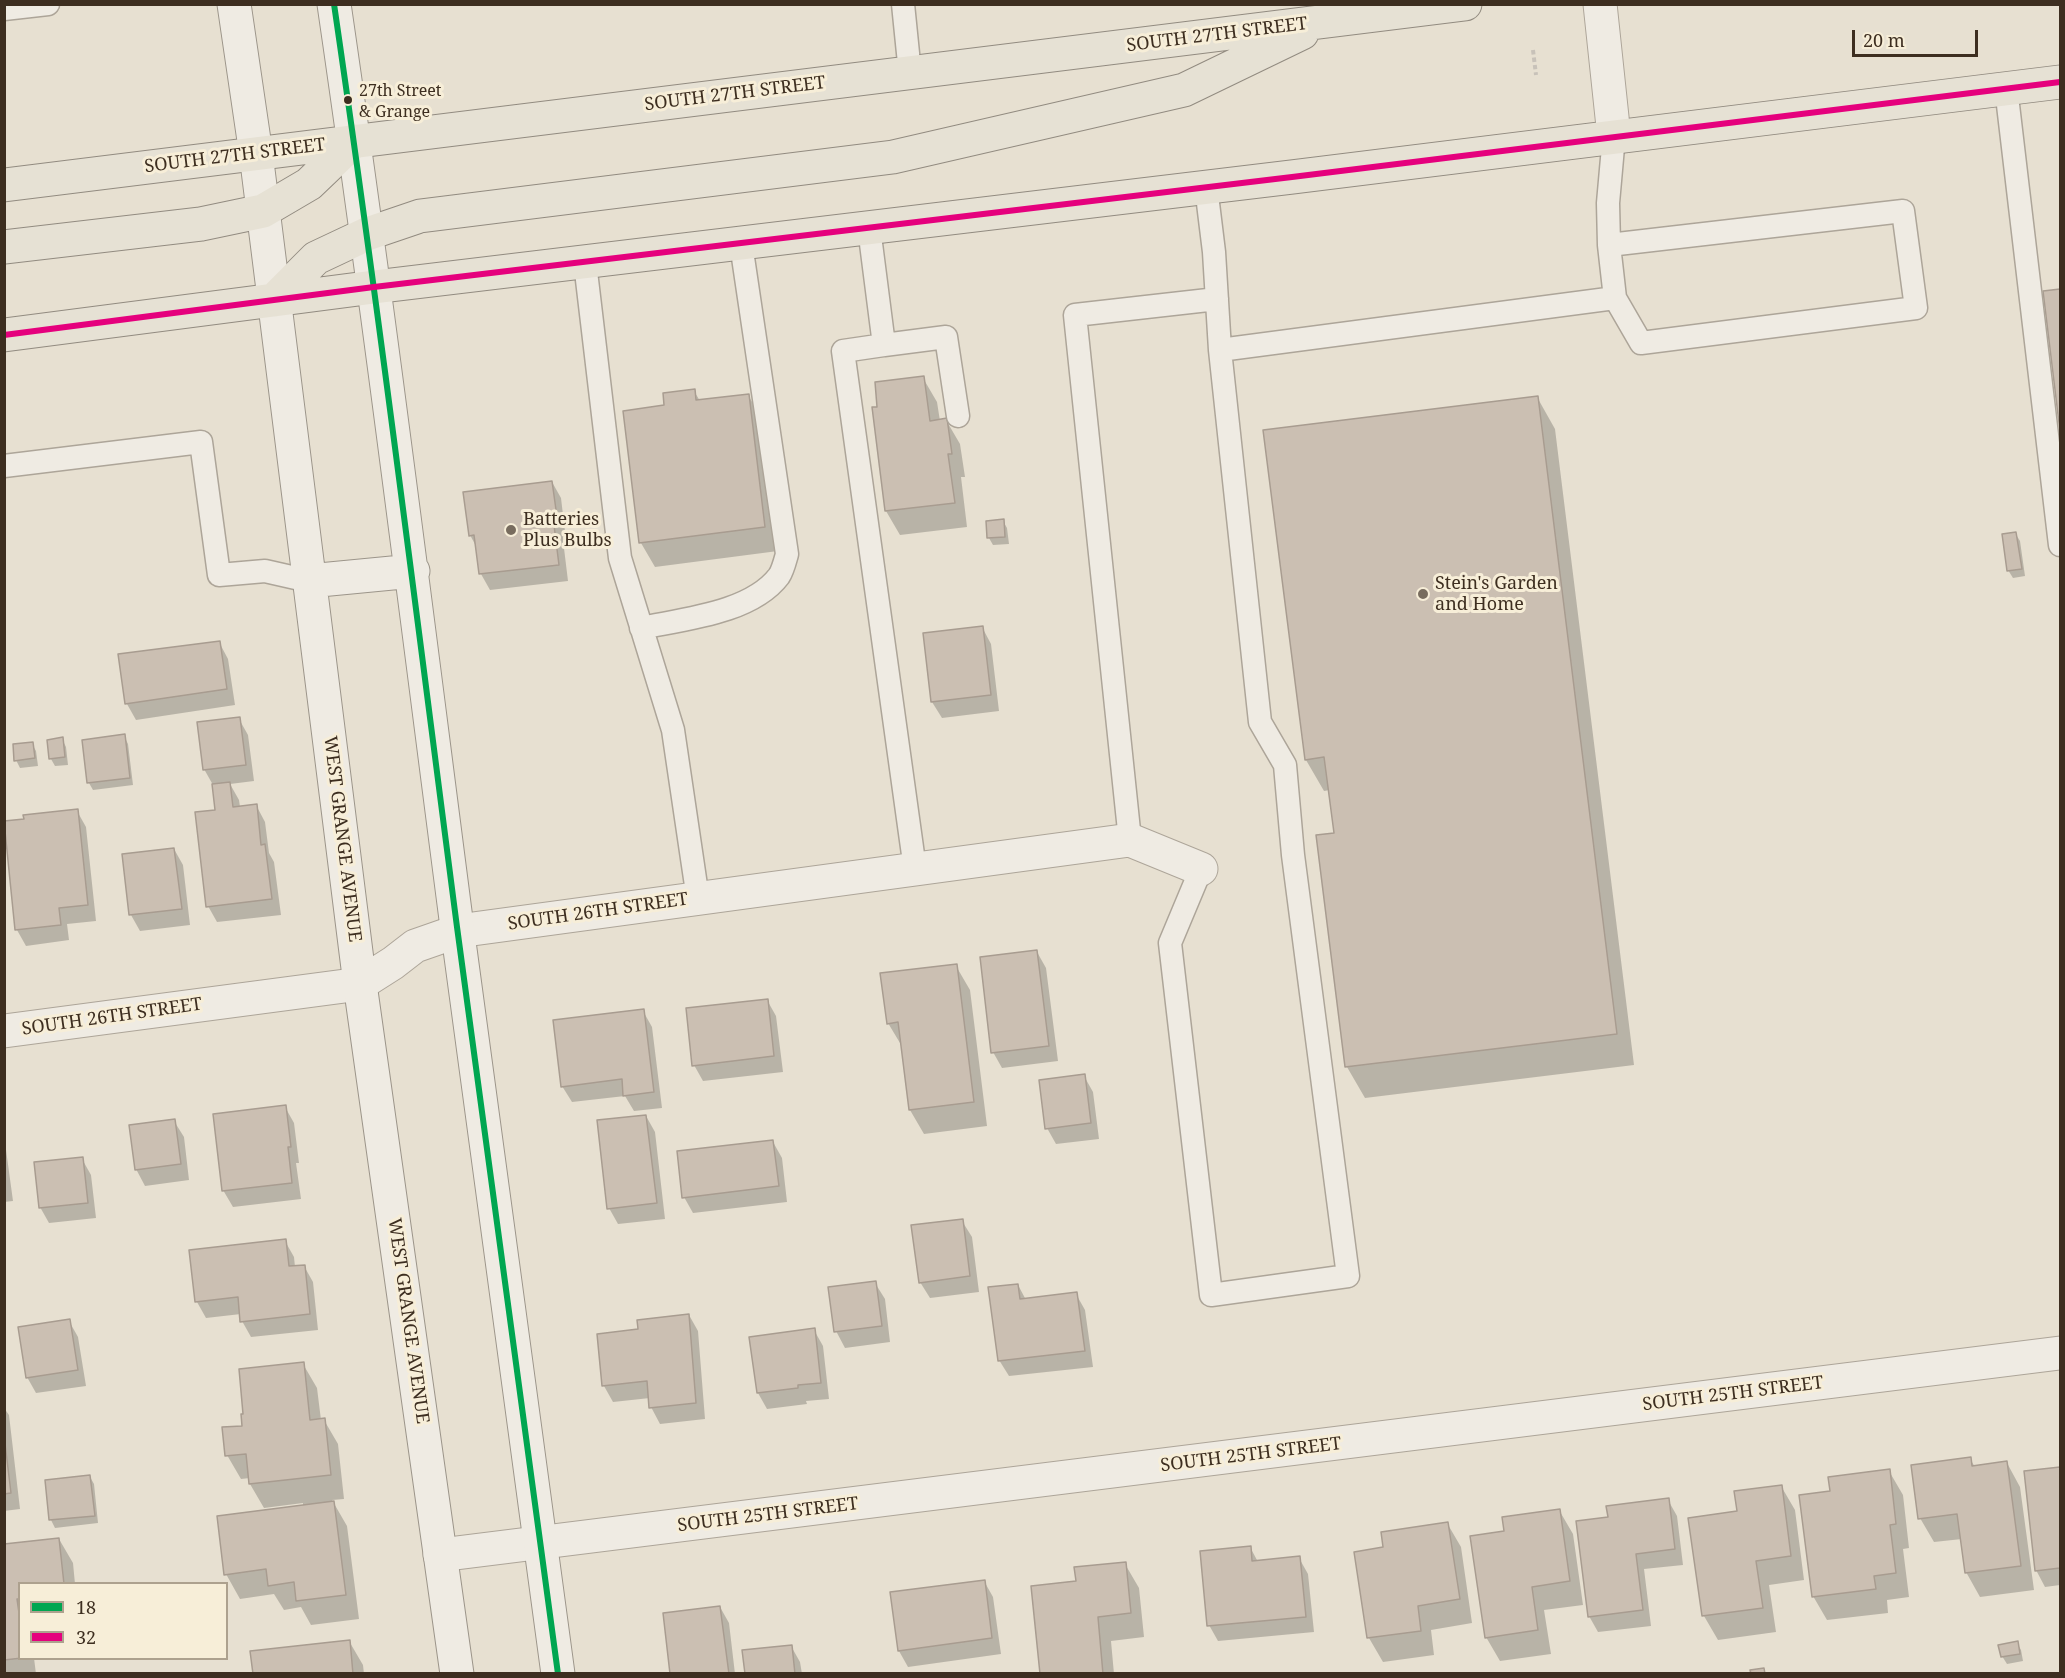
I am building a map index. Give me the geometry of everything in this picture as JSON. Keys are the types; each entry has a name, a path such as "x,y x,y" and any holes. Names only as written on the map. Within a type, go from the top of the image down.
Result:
{"main road":[{"name":"SOUTH 27TH STREET","path":"4,185 1346,15 1465,4"},
{"path":"274,300 316,258 367,234 420,216 893,157 1184,90 1346,15"},
{"path":"4,335 374,287 2061,82"},
{"path":"4,247 201,224 263,211 309,184 354,141"}],"street":[{"name":"WEST GRANGE AVENUE","path":"234,4 256,154 360,984 457,1674"},
{"path":"334,4 413,570 458,931 558,1674"},
{"path":"1600,4 1614,136"},
{"path":"309,581 413,570"},
{"name":"SOUTH 26TH STREET","path":"4,1031 360,984 415,946 458,931 698,898 1130,840 1201,868"},
{"name":"SOUTH 25TH STREET","path":"440,1555 2061,1353"}],"lane":[{"path":"4,9 48,4"},
{"path":"903,4 910,72"},
{"path":"2006,88 2061,544"},
{"path":"1610,244 1903,211 1916,308 1641,343 1615,298 1610,244 1608,203 1614,136"},
{"path":"1201,868 1170,943 1211,1295 1348,1276 1293,855 1285,765 1260,722 1220,350 1214,252 1206,187"},
{"path":"868,228 884,345"},
{"path":"641,628 737,607 763,592 780,575 788,554 741,244"},
{"path":"585,262 620,558 673,730 698,898"},
{"path":"1220,350 1615,298"},
{"path":"1130,840 1075,315 1216,299"},
{"path":"915,869 843,351 946,337 958,416"},
{"path":"4,466 201,442 219,575 264,570 309,581"}],"path":[{"path":"1533,50 1536,75"}],"building":[{"path":"2060,289 2060,431 2043,291"},
{"path":"924,376 930,421 947,418 952,454 948,454 955,503 885,511 872,407 877,407 875,382"},
{"path":"695,389 696,400 749,394 765,527 639,543 623,411 664,405 663,393"},
{"name":"Stein's Garden and Home","path":"1538,396 1617,1034 1345,1067 1316,835 1334,833 1324,757 1305,760 1263,430"},
{"name":"Batteries Plus Bulbs","path":"552,481 558,524 554,525 559,565 479,574 474,535 469,536 463,492"},
{"path":"1004,519 1005,537 987,538 986,521"},
{"path":"2016,532 2022,569 2007,571 2002,534"},
{"path":"983,626 991,695 931,702 923,633"},
{"path":"220,641 227,689 125,704 118,654"},
{"path":"240,717 246,765 203,770 197,722"},
{"path":"125,734 130,778 87,783 82,740"},
{"path":"63,737 65,757 49,759 47,740"},
{"path":"33,742 35,758 14,761 13,744"},
{"path":"230,782 233,807 257,804 261,845 265,844 272,899 206,907 195,812 215,810 212,784"},
{"path":"78,809 88,905 59,908 61,925 15,930 4,821 24,819 23,815"},
{"path":"174,848 182,909 129,915 122,854"},
{"path":"1037,950 1049,1046 991,1053 980,957"},
{"path":"957,964 974,1102 909,1110 898,1022 887,1024 880,973"},
{"path":"768,999 774,1056 692,1066 686,1008"},
{"path":"644,1009 654,1092 623,1096 622,1079 561,1087 553,1020"},
{"path":"1085,1074 1091,1123 1045,1129 1039,1080"},
{"path":"286,1105 292,1183 222,1191 213,1114"},
{"path":"646,1115 657,1203 607,1209 597,1120"},
{"path":"175,1119 181,1164 135,1170 129,1125"},
{"path":"773,1140 779,1186 682,1198 677,1151"},
{"path":"83,1157 88,1203 39,1208 34,1162"},
{"path":"963,1219 970,1276 919,1283 911,1225"},
{"path":"286,1239 289,1266 305,1265 310,1314 240,1322 238,1297 195,1302 189,1250"},
{"path":"876,1281 882,1326 834,1332 828,1287"},
{"path":"1018,1284 1020,1299 1077,1292 1085,1351 998,1361 988,1287"},
{"path":"689,1314 696,1403 649,1408 647,1381 602,1386 597,1334 638,1329 637,1320"},
{"path":"70,1319 78,1370 26,1378 18,1327"},
{"path":"815,1328 821,1383 757,1393 749,1337"},
{"path":"304,1362 310,1420 325,1418 331,1475 249,1484 246,1454 225,1456 222,1427 242,1426 239,1369"},
{"path":"4,1435 11,1493 4,1494"},
{"path":"1971,1457 1972,1466 2007,1461 2021,1566 1965,1573 1957,1514 1918,1519 1911,1465"},
{"path":"2060,1467 2060,1568 2035,1571 2024,1471"},
{"path":"1890,1469 1896,1524 1890,1525 1896,1573 1874,1576 1876,1589 1812,1597 1799,1495 1830,1491 1828,1477"},
{"path":"90,1475 95,1516 49,1520 45,1480"},
{"path":"1782,1485 1791,1556 1756,1561 1763,1608 1702,1616 1688,1518 1737,1511 1734,1491"},
{"path":"1669,1498 1675,1549 1636,1554 1643,1610 1588,1617 1576,1521 1608,1517 1606,1506"},
{"path":"334,1501 346,1595 296,1601 294,1582 268,1586 266,1569 224,1575 217,1516"},
{"path":"1560,1509 1570,1581 1532,1587 1538,1630 1485,1638 1470,1536 1504,1531 1502,1517"},
{"path":"1448,1522 1460,1599 1418,1606 1421,1631 1367,1638 1354,1552 1383,1547 1381,1532"},
{"path":"59,1538 64,1582 18,1582 18,1658 4,1660 4,1544"},
{"path":"1251,1546 1252,1561 1300,1556 1306,1617 1207,1626 1200,1551"},
{"path":"1126,1562 1131,1613 1098,1617 1103,1674 1040,1674 1031,1586 1076,1581 1074,1567"},
{"path":"985,1580 992,1638 898,1651 890,1592"},
{"path":"720,1606 729,1674 670,1674 663,1613"},
{"path":"350,1640 353,1674 253,1674 250,1651"},
{"path":"2018,1641 2020,1654 2001,1657 1998,1645"},
{"path":"792,1645 795,1674 745,1674 742,1650"},
{"path":"1764,1668 1765,1674 1751,1674 1750,1670"}],"transit line":[{"name":"18","path":"334,4 558,1674"},
{"name":"32","path":"4,335 374,287 2060,82"}],"place":[{"name":"27th Street & Grange","path":"348,100"},
{"name":"Batteries Plus Bulbs","path":"511,530"},
{"name":"Stein's Garden and Home","path":"1423,594"}]}
